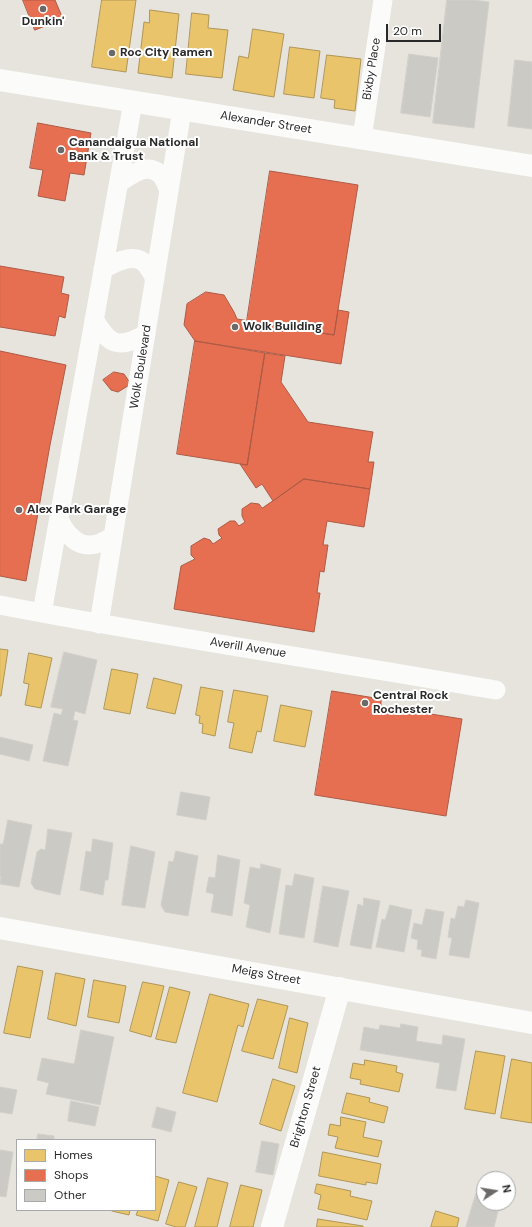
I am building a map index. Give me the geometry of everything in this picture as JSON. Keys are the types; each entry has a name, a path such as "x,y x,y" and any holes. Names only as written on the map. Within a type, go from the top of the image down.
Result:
{"street":[{"name":"Bixby Place","path":"362,138 383,0"},
{"name":"Alexander Street","path":"0,80 532,166"},
{"path":"42,613 133,102"},
{"name":"Wolk Boulevard","path":"99,624 182,110"},
{"path":"119,183 132,174 145,168 154,170 162,176 169,191"},
{"path":"104,269 111,264 126,259 136,258 143,262 155,279"},
{"path":"94,319 103,334 114,342 122,344 132,342 146,334"},
{"path":"59,520 65,532 75,540 85,545 96,545 113,536"},
{"name":"Averill Avenue","path":"0,605 99,624 496,690"},
{"name":"Meigs Street","path":"0,928 532,1023"},
{"name":"Brighton Street","path":"272,1227 340,988"}],"building: Homes":[{"path":"102,0 136,0 126,72 92,67"},
{"path":"150,10 179,14 172,78 138,73 144,22 149,23"},
{"path":"192,13 209,15 208,28 228,30 222,78 186,74"},
{"path":"253,29 284,34 274,97 233,90 239,56 248,58"},
{"path":"290,47 320,51 314,98 284,94"},
{"path":"327,55 361,59 355,111 334,108 335,100 321,98"},
{"path":"0,649 8,650 1,696 0,696"},
{"path":"29,653 52,658 41,708 25,705 29,684 24,683"},
{"path":"112,669 138,674 130,714 104,709"},
{"path":"154,678 182,685 175,714 147,708"},
{"path":"201,687 223,691 215,736 202,733 203,724 199,723 200,716 196,715"},
{"path":"234,690 268,696 261,732 257,731 252,753 229,748 234,723 228,722"},
{"path":"281,705 312,711 305,747 274,741"},
{"path":"18,966 43,971 30,1038 4,1033"},
{"path":"56,973 85,979 76,1026 48,1019"},
{"path":"94,980 126,986 119,1023 88,1017"},
{"path":"143,982 164,986 151,1037 130,1031"},
{"path":"170,987 190,992 176,1043 156,1039"},
{"path":"210,994 249,1004 243,1027 238,1025 217,1102 183,1093"},
{"path":"258,999 288,1006 273,1059 242,1051"},
{"path":"290,1018 308,1023 297,1073 279,1068"},
{"path":"476,1051 505,1056 495,1114 465,1109"},
{"path":"512,1059 532,1063 532,1123 501,1118"},
{"path":"365,1060 397,1066 396,1072 403,1074 399,1092 360,1084 361,1080 350,1078 353,1063 364,1065"},
{"path":"273,1079 295,1086 281,1131 260,1124"},
{"path":"347,1093 370,1098 369,1102 388,1107 384,1123 342,1113"},
{"path":"341,1117 366,1122 363,1137 382,1141 378,1157 335,1148 338,1137 328,1135 330,1124 340,1126"},
{"path":"323,1152 381,1164 377,1184 366,1182 366,1185 319,1176"},
{"path":"156,1176 169,1180 158,1221 136,1215 138,1211 156,1211"},
{"path":"208,1178 228,1183 217,1227 195,1227"},
{"path":"179,1182 197,1187 185,1227 176,1227 166,1224"},
{"path":"317,1184 351,1191 350,1196 372,1201 367,1220 318,1209 321,1195 315,1193"},
{"path":"241,1185 262,1190 253,1227 230,1227"},
{"path":"112,1211 130,1211 129,1215"},
{"path":"436,1211 459,1218 457,1227 431,1227"},
{"path":"318,1219 363,1226 363,1227 317,1227"}],"building: Shops":[{"name":"Dunkin'","path":"23,0 55,0 63,19 35,30"},
{"name":"Canandaigua National Bank & Trust","path":"38,123 91,133 84,175 70,173 65,201 38,196 43,170 30,168"},
{"path":"270,171 358,185 334,335 247,321"},
{"path":"0,266 64,277 61,293 69,295 65,318 59,316 55,336 0,327"},
{"name":"Wolk Building","path":"206,292 224,295 237,319 334,335 338,310 349,312 341,364 195,341 184,325 187,304"},
{"path":"195,341 265,353 247,465 177,454"},
{"name":"Alex Park Garage","path":"0,351 66,365 26,581 0,576"},
{"path":"265,353 285,356 281,382 308,422 373,432 368,462 374,462 370,489 304,479 273,501 262,484 256,488 240,464 247,465"},
{"path":"114,372 124,374 131,384 118,392 111,390 103,380"},
{"path":"304,479 370,489 364,527 327,521 323,545 328,545 324,572 320,571 317,593 320,593 314,632 174,609 181,566 195,559 191,555 191,546 204,538 210,540 213,544 222,538 219,535 218,529 230,521 235,521 239,526 245,522 242,516 242,509 251,503 259,504 262,508"},
{"path":"332,691 381,699 381,706 462,719 446,816 315,795"}],"building: Other":[{"path":"447,0 474,0 489,2 474,128 433,123"},
{"path":"409,54 438,58 430,117 401,113"},
{"path":"515,60 532,62 532,129 508,126"},
{"path":"64,652 97,660 85,714 75,711 73,720 78,721 68,766 43,761 54,713 61,715 63,709 51,707"},
{"path":"0,737 33,745 29,761 0,754"},
{"path":"181,792 210,797 206,820 177,815"},
{"path":"8,820 32,825 19,887 0,884 0,844 3,844"},
{"path":"48,829 72,833 60,895 35,889 31,883 37,852 41,849 45,850"},
{"path":"93,839 113,843 108,880 105,880 103,895 80,890 86,851 91,852"},
{"path":"131,846 155,852 145,908 122,905"},
{"path":"176,851 198,856 188,916 165,912 161,905 169,861 173,862"},
{"path":"218,855 240,860 232,916 211,912 214,894 206,892 209,877 215,878"},
{"path":"261,864 281,869 270,933 246,927 250,905 244,903 250,867 260,869"},
{"path":"295,874 314,878 304,938 279,934 286,885 292,886"},
{"path":"323,886 349,891 338,947 314,942"},
{"path":"364,898 380,901 371,949 350,945 358,904 363,906"},
{"path":"466,900 479,903 469,958 449,955 452,938 448,937 451,918 455,919 458,906 464,907"},
{"path":"390,905 412,910 404,952 376,947 382,919 385,920"},
{"path":"426,909 444,912 436,959 421,956 422,950 417,949 418,940 411,938 414,923 422,925"},
{"path":"401,1024 418,1027 416,1041 442,1045 443,1035 465,1039 456,1091 436,1088 440,1063 360,1050 364,1027 379,1030 380,1025 400,1028"},
{"path":"81,1030 114,1037 100,1105 46,1094 49,1083 37,1080 42,1058 74,1064"},
{"path":"0,1087 17,1090 12,1114 0,1112"},
{"path":"71,1101 99,1107 95,1126 68,1121"},
{"path":"157,1107 176,1112 171,1132 152,1127"},
{"path":"38,1134 54,1136 54,1139 37,1139"},
{"path":"262,1141 279,1144 273,1175 256,1172"},
{"path":"0,1150 13,1152 6,1197 0,1196"},
{"path":"476,1194 476,1211 498,1211 494,1227 466,1227"}],"place":[{"name":"Dunkin'","path":"43,9"},
{"name":"Roc City Ramen","path":"112,53"},
{"name":"Canandaigua National Bank & Trust","path":"61,150"},
{"name":"Wolk Building","path":"235,327"},
{"name":"Alex Park Garage","path":"19,510"},
{"name":"Central Rock Rochester","path":"365,703"}]}
